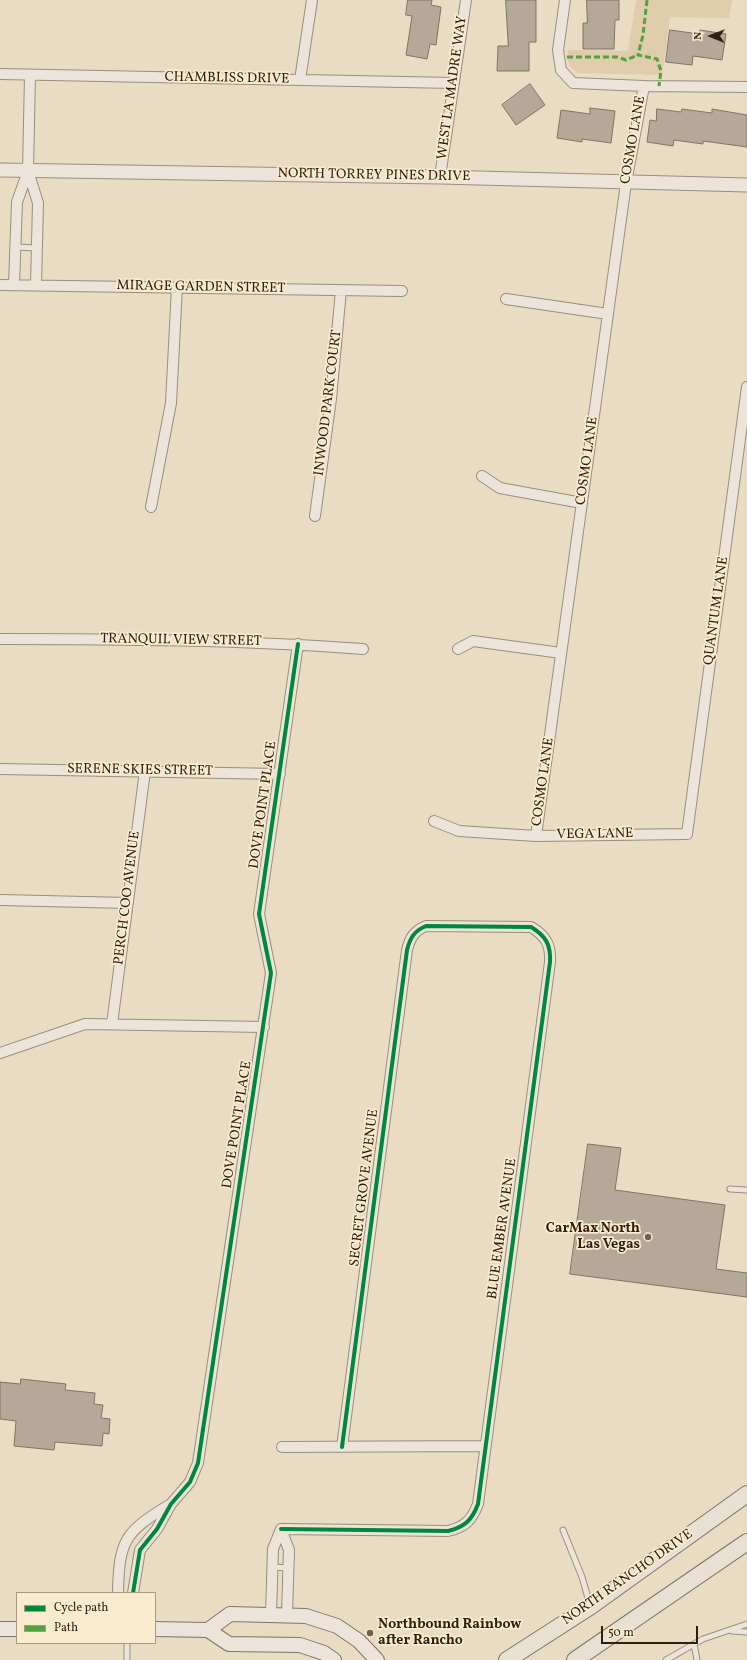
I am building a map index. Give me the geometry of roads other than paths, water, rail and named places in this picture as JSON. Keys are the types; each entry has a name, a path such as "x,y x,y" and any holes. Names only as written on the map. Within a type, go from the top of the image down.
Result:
{"main road":[{"name":"NORTH RANCHO DRIVE","path":"507,1660 591,1606 747,1494"},
{"path":"575,1660 747,1542"},
{"path":"208,1630 230,1614 306,1616 337,1626 359,1642 377,1660"},
{"path":"0,1628 16,1629"},
{"path":"156,1630 208,1630 230,1644 300,1645 324,1653 334,1660"}],"street":[{"path":"300,80 312,0"},
{"name":"WEST LA MADRE WAY","path":"440,177 466,0"},
{"path":"565,0 558,50 561,70 573,83 644,86 747,87"},
{"name":"CHAMBLISS DRIVE","path":"0,74 454,83"},
{"path":"14,285 17,202 28,171 30,75"},
{"name":"COSMO LANE","path":"536,836 626,183 644,86"},
{"name":"NORTH TORREY PINES DRIVE","path":"0,170 440,177 747,185"},
{"path":"28,171 38,203 36,285"},
{"name":"MIRAGE GARDEN STREET","path":"0,285 402,291"},
{"path":"151,508 171,403 177,287"},
{"name":"INWOOD PARK COURT","path":"315,516 331,399 341,290"},
{"path":"506,299 608,314"},
{"name":"QUANTUM LANE","path":"687,834 747,387"},
{"path":"482,476 500,488 582,503"},
{"name":"TRANQUIL VIEW STREET","path":"0,639 298,644 363,649"},
{"path":"458,649 473,641 561,653"},
{"name":"DOVE POINT PLACE","path":"134,1592 135,1572 140,1550 157,1529 171,1504 190,1482 198,1463 271,973 260,914 298,644"},
{"name":"SERENE SKIES STREET","path":"0,769 280,774"},
{"name":"PERCH COO AVENUE","path":"112,1024 145,771"},
{"name":"VEGA LANE","path":"434,821 459,831 536,836 687,834"},
{"path":"0,900 128,903"},
{"name":"BLUE EMBER AVENUE","path":"281,1529 448,1532 459,1529 467,1523 473,1516 478,1504 550,962 550,952 544,936 531,927 435,925 426,926 414,933"},
{"name":"SECRET GROVE AVENUE","path":"342,1447 407,950 414,933"},
{"path":"0,1053 85,1024 264,1027"},
{"path":"282,1447 485,1446"},
{"name":"DOVE POINT PLACE","path":"118,1592 118,1569 127,1540 134,1529 145,1520 171,1504"},
{"path":"271,1615 273,1549 281,1529"},
{"path":"281,1529 289,1550 287,1615"}],"lane":[{"path":"15,247 37,248"},
{"path":"730,1189 747,1190"},
{"path":"563,1530 582,1577 591,1606"},
{"path":"272,1567 289,1568"},
{"path":"666,1660 694,1644 747,1624"},
{"path":"729,1631 747,1632"},
{"path":"127,1644 127,1660"},
{"path":"694,1644 697,1660"}],"place":[{"name":"CarMax North Las Vegas","path":"648,1237"},
{"name":"Northbound Rainbow after Rancho","path":"370,1633"}]}
